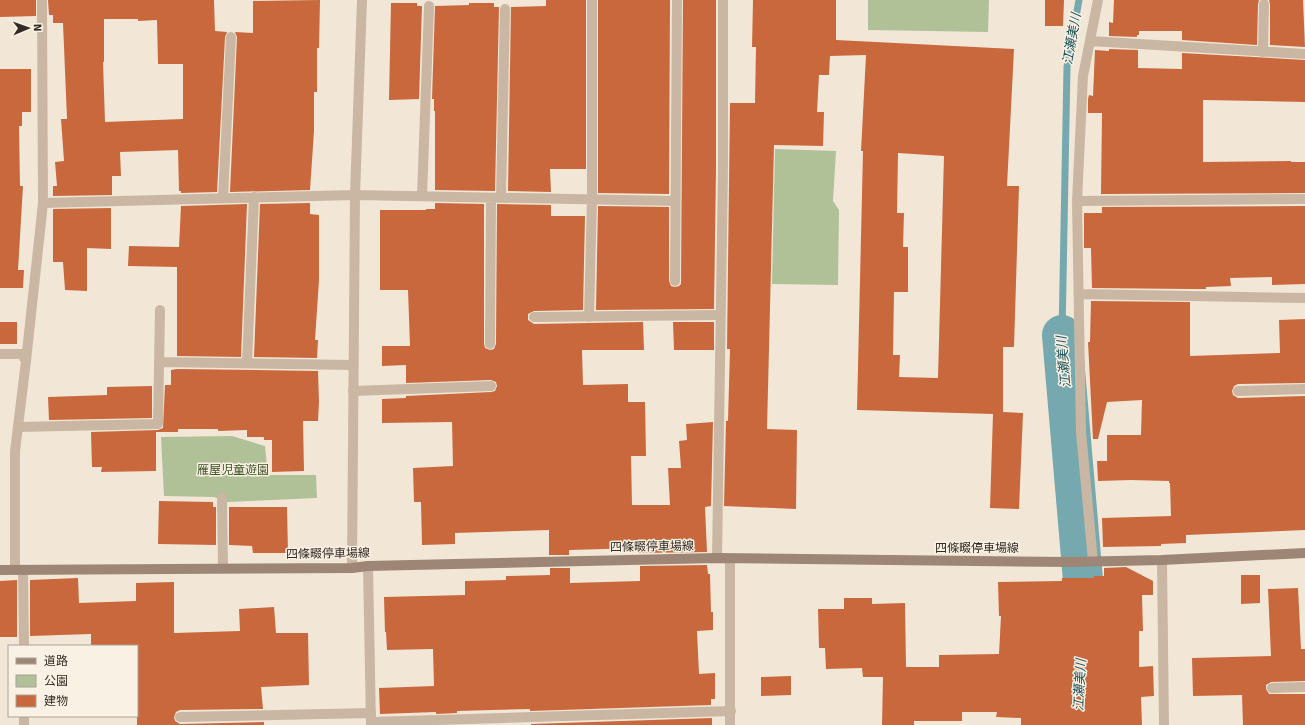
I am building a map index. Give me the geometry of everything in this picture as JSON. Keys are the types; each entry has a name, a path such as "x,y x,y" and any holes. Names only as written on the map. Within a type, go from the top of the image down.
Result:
{"main road":[{"name":"四條畷停車場線","path":"0,570 352,568 368,566 717,558 1089,561 1162,560 1305,553"}],"street":[{"path":"24,645 19,570 15,451 43,203 42,0"},
{"path":"352,568 355,195 362,0"},
{"path":"589,317 592,200 592,0"},
{"path":"675,281 677,0"},
{"path":"717,558 723,170 723,0"},
{"path":"1089,561 1081,432 1077,201 1083,76 1098,0"},
{"path":"1263,52 1264,4"},
{"path":"422,196 429,6"},
{"path":"490,344 505,9"},
{"path":"223,198 231,36"},
{"path":"1090,41 1305,54"},
{"path":"43,203 355,195 675,201"},
{"path":"247,363 254,197"},
{"path":"1077,201 1305,199"},
{"path":"1079,294 1305,298"},
{"path":"18,427 158,424 160,310"},
{"path":"534,318 720,315"},
{"path":"0,354 22,354 26,361"},
{"path":"159,362 353,366"},
{"path":"353,391 491,386"},
{"path":"1238,391 1305,389"},
{"path":"222,498 223,568"},
{"path":"730,559 730,725"},
{"path":"1162,560 1164,725"},
{"path":"368,566 371,720"},
{"path":"1272,688 1305,687"},
{"path":"180,717 371,720 730,711"}],"green space":[{"path":"868,0 989,0 988,32 868,30"},
{"path":"775,149 836,151 833,201 839,210 838,285 772,284"},
{"name":"雁屋児童遊園","path":"232,436 265,446 268,475 316,475 317,498 228,502 214,497 164,496 161,437"}],"building":[{"path":"0,0 36,0 36,16 0,17"},
{"path":"48,0 214,0 215,31 227,32 225,37 217,192 181,193 181,191 179,191 178,150 120,152 121,176 112,176 112,195 53,196 53,186 57,186 55,162 64,161 61,119 67,119 63,23 53,23 53,15 49,15","holes":["104,19 138,19 138,21 157,20 158,64 183,64 183,119 105,122 103,62"]},
{"path":"320,0 319,48 317,48 317,92 314,92 314,131 310,190 230,192 237,37 235,32 253,33 253,1"},
{"path":"546,0 586,0 586,169 550,169 551,192 508,191 511,7 546,6"},
{"path":"598,0 670,0 669,194 598,193"},
{"path":"683,0 716,0 714,309 596,310 598,206 669,207 669,281 671,286 675,287 681,284"},
{"path":"753,0 836,0 836,40 1014,49 1007,186 1019,186 1014,347 1003,347 1003,412 1023,413 1019,509 990,508 993,414 857,410 863,151 861,151 866,55 830,56 829,75 819,75 817,112 824,112 823,146 774,145 767,429 797,430 796,509 724,506 726,421 728,421 730,349 727,349 730,103 755,103 756,47 752,47","holes":["898,153 944,156 938,378 899,377 900,355 893,355 894,292 908,292 908,247 903,247 904,213 897,213"]},
{"path":"1045,0 1064,0 1063,26 1045,26"},
{"path":"1114,0 1259,0 1257,45 1182,40 1182,31 1139,31 1139,35 1137,35 1137,37 1109,36 1109,22 1113,23"},
{"path":"1269,0 1303,0 1305,47 1270,45"},
{"path":"391,3 417,3 417,6 422,6 419,99 389,100"},
{"path":"469,3 494,3 494,7 499,7 495,191 435,190 435,111 434,99 432,99 435,6 469,5"},
{"path":"1109,49 1138,50 1138,68 1182,69 1182,53 1305,60 1305,102 1203,100 1203,162 1305,162 1305,193 1101,194 1102,113 1088,113 1088,99 1089,95 1093,96 1095,50 1109,51"},
{"path":"0,69 31,69 31,112 22,112 22,126 19,126 20,186 23,186 18,270 24,270 23,288 0,288"},
{"path":"310,203 310,214 319,215 319,280 315,340 318,340 317,358 254,357 260,204"},
{"path":"435,203 484,204 484,344 485,348 490,350 494,349 496,344 497,204 551,205 551,216 585,216 583,310 534,311 528,314 528,320 534,324 643,322 644,350 582,350 583,385 628,384 628,402 645,402 646,456 631,456 632,505 670,505 668,468 681,468 679,441 687,440 686,424 713,422 711,506 705,507 707,552 639,553 639,548 569,550 569,555 549,555 549,530 455,533 455,544 422,545 421,502 414,502 413,468 453,466 452,422 382,423 382,399 406,398 406,396 491,392 495,391 497,386 496,382 491,380 406,383 406,365 382,366 382,346 410,346 408,290 380,290 380,210 435,209"},
{"path":"247,204 241,357 177,356 177,267 128,266 129,246 179,247 181,206"},
{"path":"1305,206 1305,284 1272,285 1272,277 1230,278 1231,286 1206,287 1206,289 1092,288 1091,248 1084,248 1084,213 1102,213 1102,207"},
{"path":"111,208 111,249 87,248 87,291 65,290 63,262 53,262 53,209"},
{"path":"1091,301 1190,302 1190,356 1280,353 1279,320 1305,319 1305,383 1238,384 1234,386 1232,391 1233,395 1238,398 1305,396 1305,530 1186,535 1186,543 1161,544 1161,546 1103,547 1102,518 1171,516 1170,483 1169,481 1098,481 1097,461 1107,461 1107,435 1141,435 1142,400 1107,402 1098,439 1093,439 1088,342 1090,342"},
{"path":"0,322 17,322 17,344 0,344"},
{"path":"673,322 714,322 714,350 674,350"},
{"path":"171,370 318,371 318,421 303,421 304,471 272,472 272,440 264,440 264,437 247,437 247,430 218,431 218,429 178,429 178,432 156,432 156,471 101,472 102,467 92,467 91,432 158,430 163,428 165,385 171,385"},
{"path":"152,386 152,418 49,420 48,397 107,395 107,387"},
{"path":"159,501 213,502 213,507 216,507 216,545 158,544"},
{"path":"229,507 287,507 288,553 253,553 252,546 229,545"},
{"path":"707,565 708,574 710,574 713,630 697,631 699,674 715,673 715,699 711,699 711,705 530,711 530,709 457,711 457,713 436,714 436,712 380,714 379,688 434,686 433,649 387,650 384,597 465,595 465,581 506,580 506,576 550,575 550,568 570,568 570,583 640,581 640,566"},
{"path":"1126,567 1153,581 1153,595 1142,595 1143,631 1139,631 1139,667 1153,666 1154,696 1141,697 1142,725 1021,725 1021,718 996,717 997,712 962,712 962,721 914,721 914,725 882,725 883,677 863,677 862,668 826,669 825,648 819,648 818,609 844,609 844,598 872,598 872,604 905,603 906,667 939,667 939,655 999,654 1001,616 999,616 998,582 1062,581 1062,578 1094,578 1094,576 1104,576 1104,568"},
{"path":"1241,575 1260,575 1260,603 1241,604"},
{"path":"78,578 79,603 136,601 136,583 174,582 174,633 240,631 239,609 274,607 276,633 308,633 309,685 261,687 263,709 180,710 176,712 174,717 175,721 180,724 264,722 264,725 137,725 138,645 91,645 91,634 30,636 30,580"},
{"path":"17,580 17,637 0,637 0,581"},
{"path":"1298,588 1301,649 1305,649 1305,681 1271,682 1266,685 1266,689 1269,694 1305,694 1305,725 1243,725 1242,695 1193,696 1192,658 1271,656 1268,589"},
{"path":"791,676 791,695 761,696 761,677"},
{"path":"712,718 712,725 531,725 531,724"}],"waterway":[{"name":"江瀬美川","path":"1062,335 1067,67 1079,0"},
{"name":"江瀬美川","path":"1062,335 1084,592 1078,725"}]}
